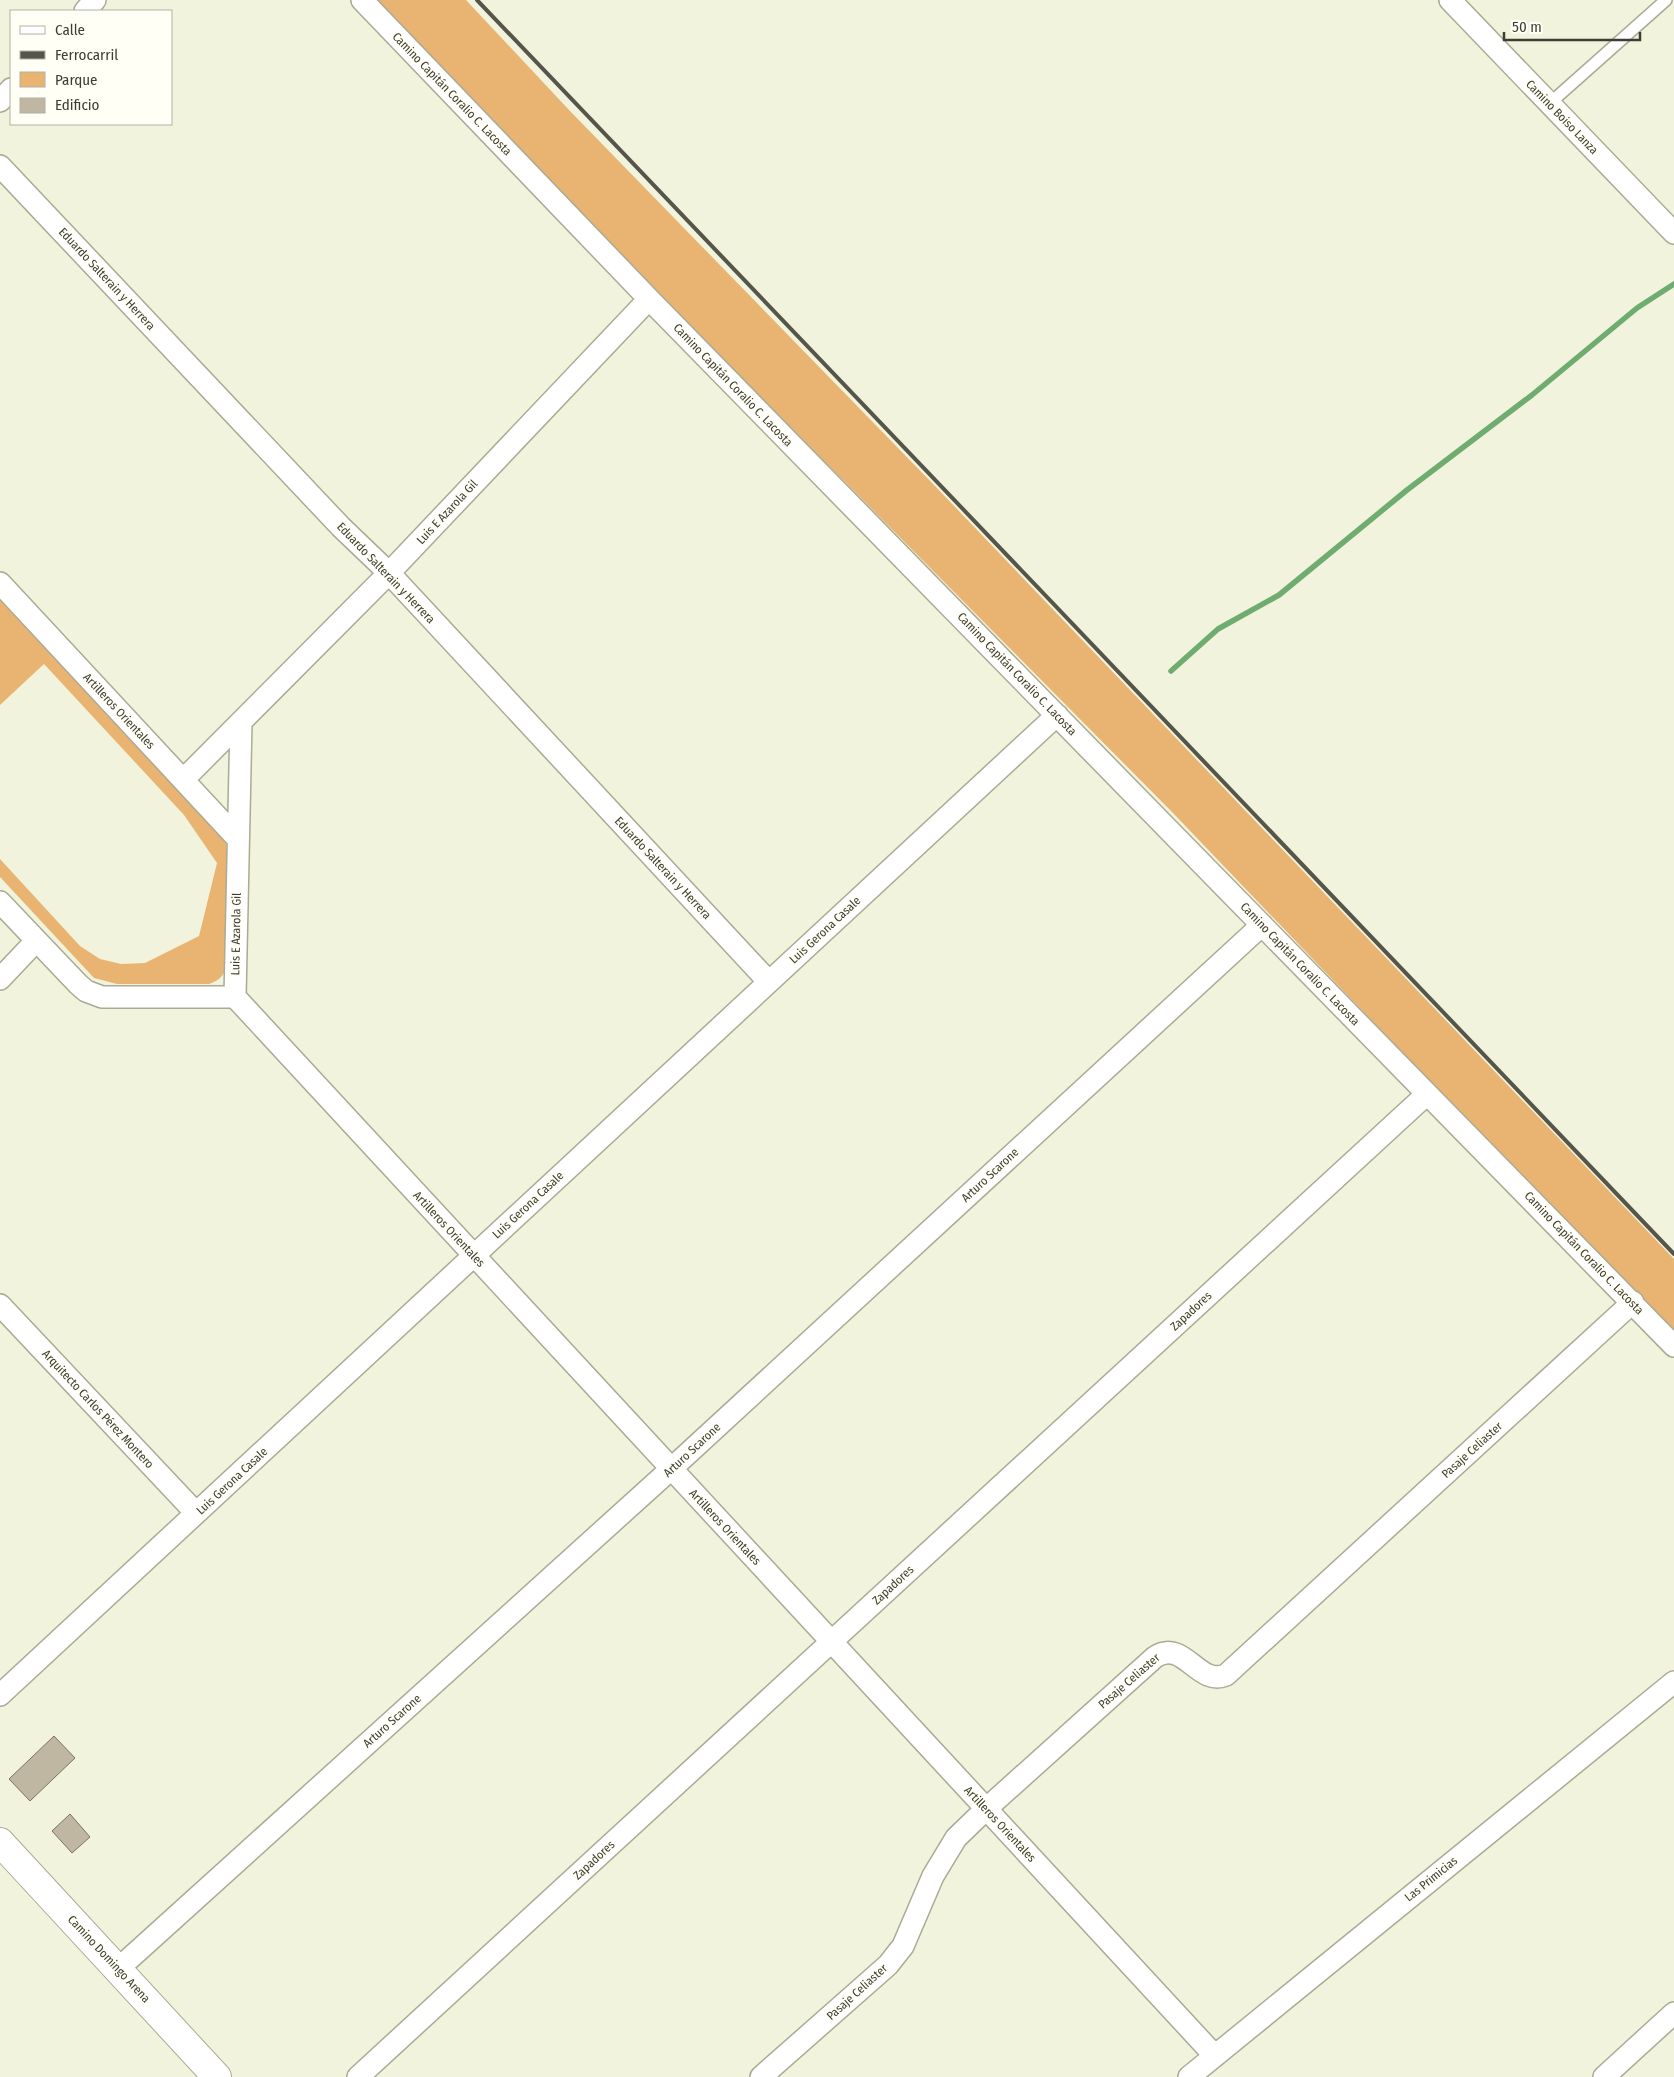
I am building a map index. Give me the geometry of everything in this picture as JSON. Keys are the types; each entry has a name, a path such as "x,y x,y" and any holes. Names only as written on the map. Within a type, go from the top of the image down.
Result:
{"street":[{"path":"86,10 95,0"},
{"name":"Camino Capitán Coralio C. Lacosta","path":"362,0 648,299 1633,1302 1674,1346"},
{"name":"Camino Boiso Lanza","path":"1450,0 1674,234"},
{"path":"0,101 10,90"},
{"name":"Eduardo Salterain y Herrera","path":"0,166 340,527 389,573 769,982"},
{"name":"Luis E Azarola Gil","path":"184,779 389,573 648,299"},
{"name":"Artilleros Orientales","path":"0,583 184,779 238,840"},
{"name":"Luis Gerona Casale","path":"0,1695 1057,715"},
{"name":"Luis E Azarola Gil","path":"234,997 241,722"},
{"path":"0,902 86,991 102,997 234,997"},
{"name":"Arturo Scarone","path":"118,1969 671,1469 1262,925"},
{"path":"0,979 36,941"},
{"name":"Artilleros Orientales","path":"234,997 1214,2056"},
{"name":"Zapadores","path":"358,2077 1427,1094"},
{"name":"Pasaje Celiaster","path":"761,2077 888,1965 903,1946 933,1876 944,1857 956,1838 986,1809 1164,1651 1174,1652 1210,1676 1218,1678 1226,1675 1633,1302"},
{"name":"Arquitecto Carlos Pérez Montero","path":"0,1305 196,1513"},
{"name":"Las Primicias","path":"1189,2077 1674,1682"},
{"name":"Camino Domingo Arena","path":"3,1851 118,1969 217,2077"},
{"path":"1604,2077 1674,2013"}],"lane":[{"path":"1549,104 1666,0"}],"green space":[{"path":"375,0 466,0 570,111 935,486 1674,1259 1674,1336 1172,812 532,166"},
{"path":"0,594 223,836 227,847 228,957 223,974 218,980 209,984 117,984 94,978 0,877 0,859 80,946 100,959 121,964 145,963 199,936 217,863 184,815 44,664 0,705"}],"building":[{"path":"54,1736 75,1758 30,1801 9,1779"},
{"path":"70,1814 90,1837 72,1853 52,1831"}],"waterway":[{"path":"1171,671 1218,629 1279,595 1407,490 1532,395 1637,308 1674,284"}],"railway":[{"path":"477,0 1674,1254"}]}
